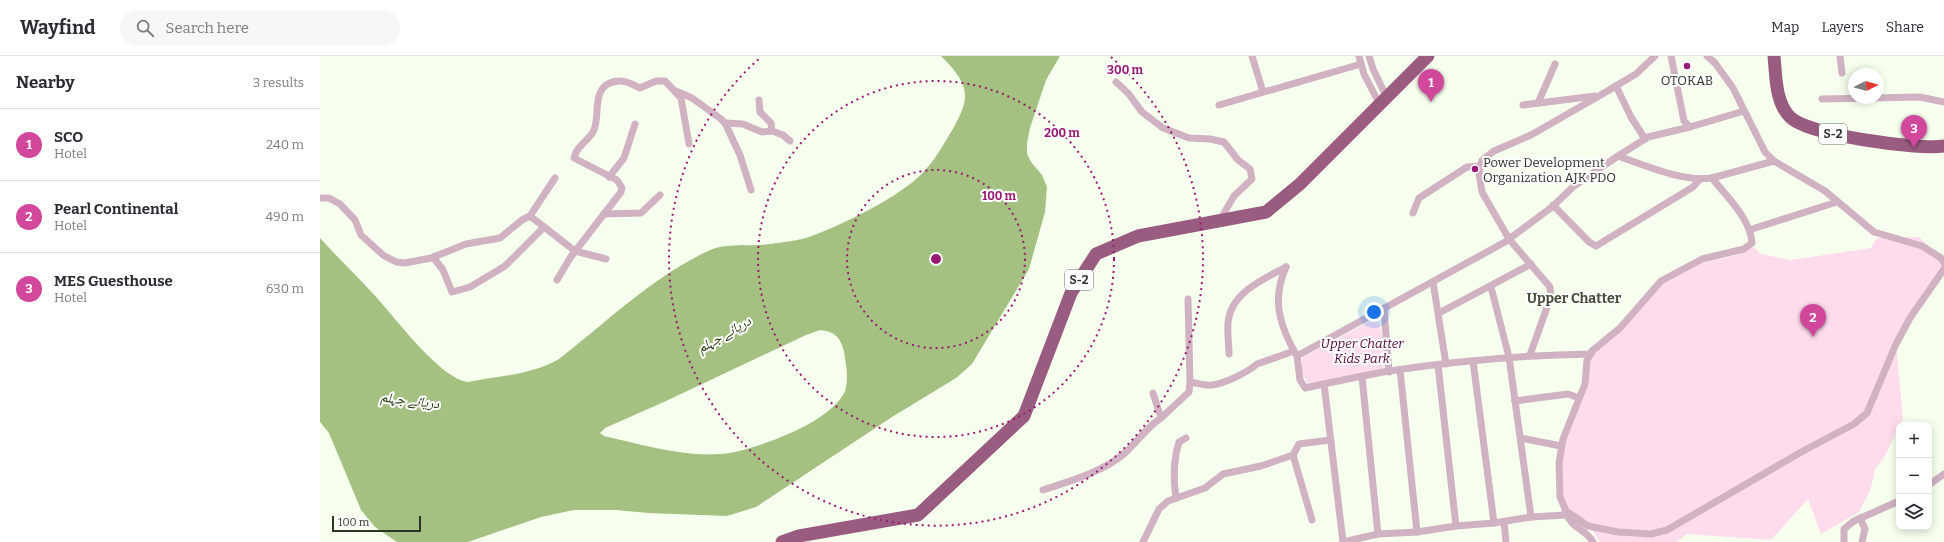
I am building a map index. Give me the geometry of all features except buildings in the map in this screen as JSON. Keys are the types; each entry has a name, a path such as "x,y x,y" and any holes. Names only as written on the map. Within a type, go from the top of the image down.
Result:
{"highway":[{"name":"S-2","path":"782,542 799,536 918,515 1024,416 1071,293 1096,254 1138,236 1266,212 1300,184 1428,56"},
{"name":"S-2","path":"1774,56 1782,106 1790,117 1798,123 1823,132 1915,147 1944,146"}],"street":[{"path":"1252,56 1263,92"},
{"path":"1358,56 1364,74 1383,102"},
{"path":"1369,56 1383,102"},
{"path":"1530,355 1551,296 1550,287 1509,239 1482,192 1479,174 1482,160 1494,151 1531,135 1636,74 1655,56"},
{"path":"1671,56 1684,121 1690,127"},
{"path":"1707,56 1715,63 1733,88 1765,152 1774,161 1816,185 1874,232 1922,246 1941,258 1944,263"},
{"path":"1840,56 1842,73"},
{"path":"1219,105 1361,64"},
{"path":"1538,103 1555,64"},
{"path":"557,280 575,251 598,224 618,197 622,188 617,180 574,158 576,152 594,130 599,96 605,86 613,82 626,81 640,88 661,80 674,90 692,98 725,123 740,154 751,190"},
{"path":"1116,82 1128,93 1142,112 1163,128 1189,138 1210,139 1224,142 1238,160 1250,169 1252,179 1234,196 1220,221"},
{"path":"1616,86 1631,117 1645,139"},
{"path":"674,90 682,102 685,128 689,144"},
{"path":"1523,105 1599,96"},
{"path":"1822,99 1920,97 1944,102"},
{"path":"759,100 760,112 771,123 772,130"},
{"path":"1190,382 1211,386 1221,383 1252,368 1257,364 1296,354 1384,309 1509,239 1553,205 1574,186 1645,139 1744,111"},
{"path":"725,123 743,124 762,132 772,130 790,141"},
{"path":"610,177 624,158 633,136 635,124"},
{"path":"1618,156 1653,168 1699,180 1712,178 1774,161"},
{"path":"1413,213 1419,198 1467,167 1481,166"},
{"path":"320,198 329,198 340,204 355,220 361,235 369,244 391,260 405,263 433,257 466,244 500,238 522,220 530,216 555,178"},
{"path":"1712,178 1740,214 1751,234 1752,243 1744,249 1702,259 1661,281 1620,328 1590,354 1587,360 1585,384 1563,439 1559,463 1560,496 1566,512 1588,526 1618,532 1651,534 1667,530 1854,424 1868,413 1896,344 1910,318 1944,269"},
{"path":"1553,205 1590,242 1596,246 1693,187 1699,180"},
{"path":"604,214 641,213 660,195"},
{"path":"1749,230 1837,202"},
{"path":"530,216 575,251 606,259"},
{"path":"433,257 443,270 452,292 470,287 505,266 544,226"},
{"path":"1439,313 1491,287 1531,264"},
{"path":"1229,354 1229,316 1240,296 1249,286 1286,267 1283,274 1278,301 1280,321 1296,354 1300,380 1305,388 1400,370 1446,364 1530,355 1590,354"},
{"path":"1433,282 1446,364"},
{"path":"1491,287 1509,357 1531,517"},
{"path":"1043,490 1083,476 1125,453 1150,426 1189,392 1188,299"},
{"path":"1384,309 1389,372"},
{"path":"1473,361 1494,523"},
{"path":"1438,365 1456,526"},
{"path":"1400,370 1417,532"},
{"path":"1362,377 1375,537"},
{"path":"1324,384 1343,542 1456,526 1504,522 1531,517 1566,515"},
{"path":"1153,393 1161,418"},
{"path":"1516,401 1568,394 1579,398"},
{"path":"1176,498 1174,480 1175,455 1179,442 1186,438"},
{"path":"1521,438 1562,446"},
{"path":"1143,542 1159,509 1168,501 1205,488 1223,474 1261,466 1293,455 1299,444 1330,440"},
{"path":"1293,455 1312,520"},
{"path":"1932,483 1944,474"},
{"path":"1844,542 1844,530 1860,518 1896,502"},
{"path":"1563,503 1566,515 1573,526 1589,535 1592,542"},
{"path":"1860,518 1865,529 1862,542"},
{"path":"1504,522 1506,542"}],"green space":[{"path":"1919,237 1941,258 1944,269 1896,344 1903,419 1901,422 1896,422 1896,432 1886,454 1875,470 1870,491 1859,512 1821,534 1808,499 1771,540 1687,534 1676,542 1600,542 1592,530 1578,522 1560,497 1563,439 1585,384 1587,360 1620,328 1661,281 1702,263 1733,256 1754,247 1761,254 1790,260 1871,248 1877,238"},
{"name":"Upper Chatter Kids Park","path":"1376,318 1385,343 1385,357 1382,369 1308,384 1302,371 1303,357"}],"water":[{"name":"دریائے جہلم","path":"941,56 1060,56 1046,80 1030,128 1027,143 1027,154 1031,162 1042,175 1047,187 1045,212 1029,269 972,364 956,378 892,417 756,507 727,516 648,513 616,510 574,510 541,517 468,542 397,542 375,527 361,510 329,433 320,422 320,238 377,298 420,347 445,371 468,382 526,372 559,359 649,287 687,262 708,251 715,248 739,245 763,245 806,238 832,228 863,213 905,188 926,170 958,120 965,100 965,92 958,75","holes":["820,330 836,336 843,347 847,372 845,391 838,402 826,413 811,423 777,439 730,453 698,454 682,453 651,447 604,436 600,433 605,428 806,335"]}],"place":[{"name":"OTOKAB","path":"1687,66"},
{"name":"SCO","path":"1431,102"},
{"name":"MES Guesthouse","path":"1914,148"},
{"name":"Power Development Organization AJK PDO","path":"1475,169"},
{"name":"Pearl Continental","path":"1813,337"}],"district":[{"name":"Upper Chatter","path":"1574,298"}]}
